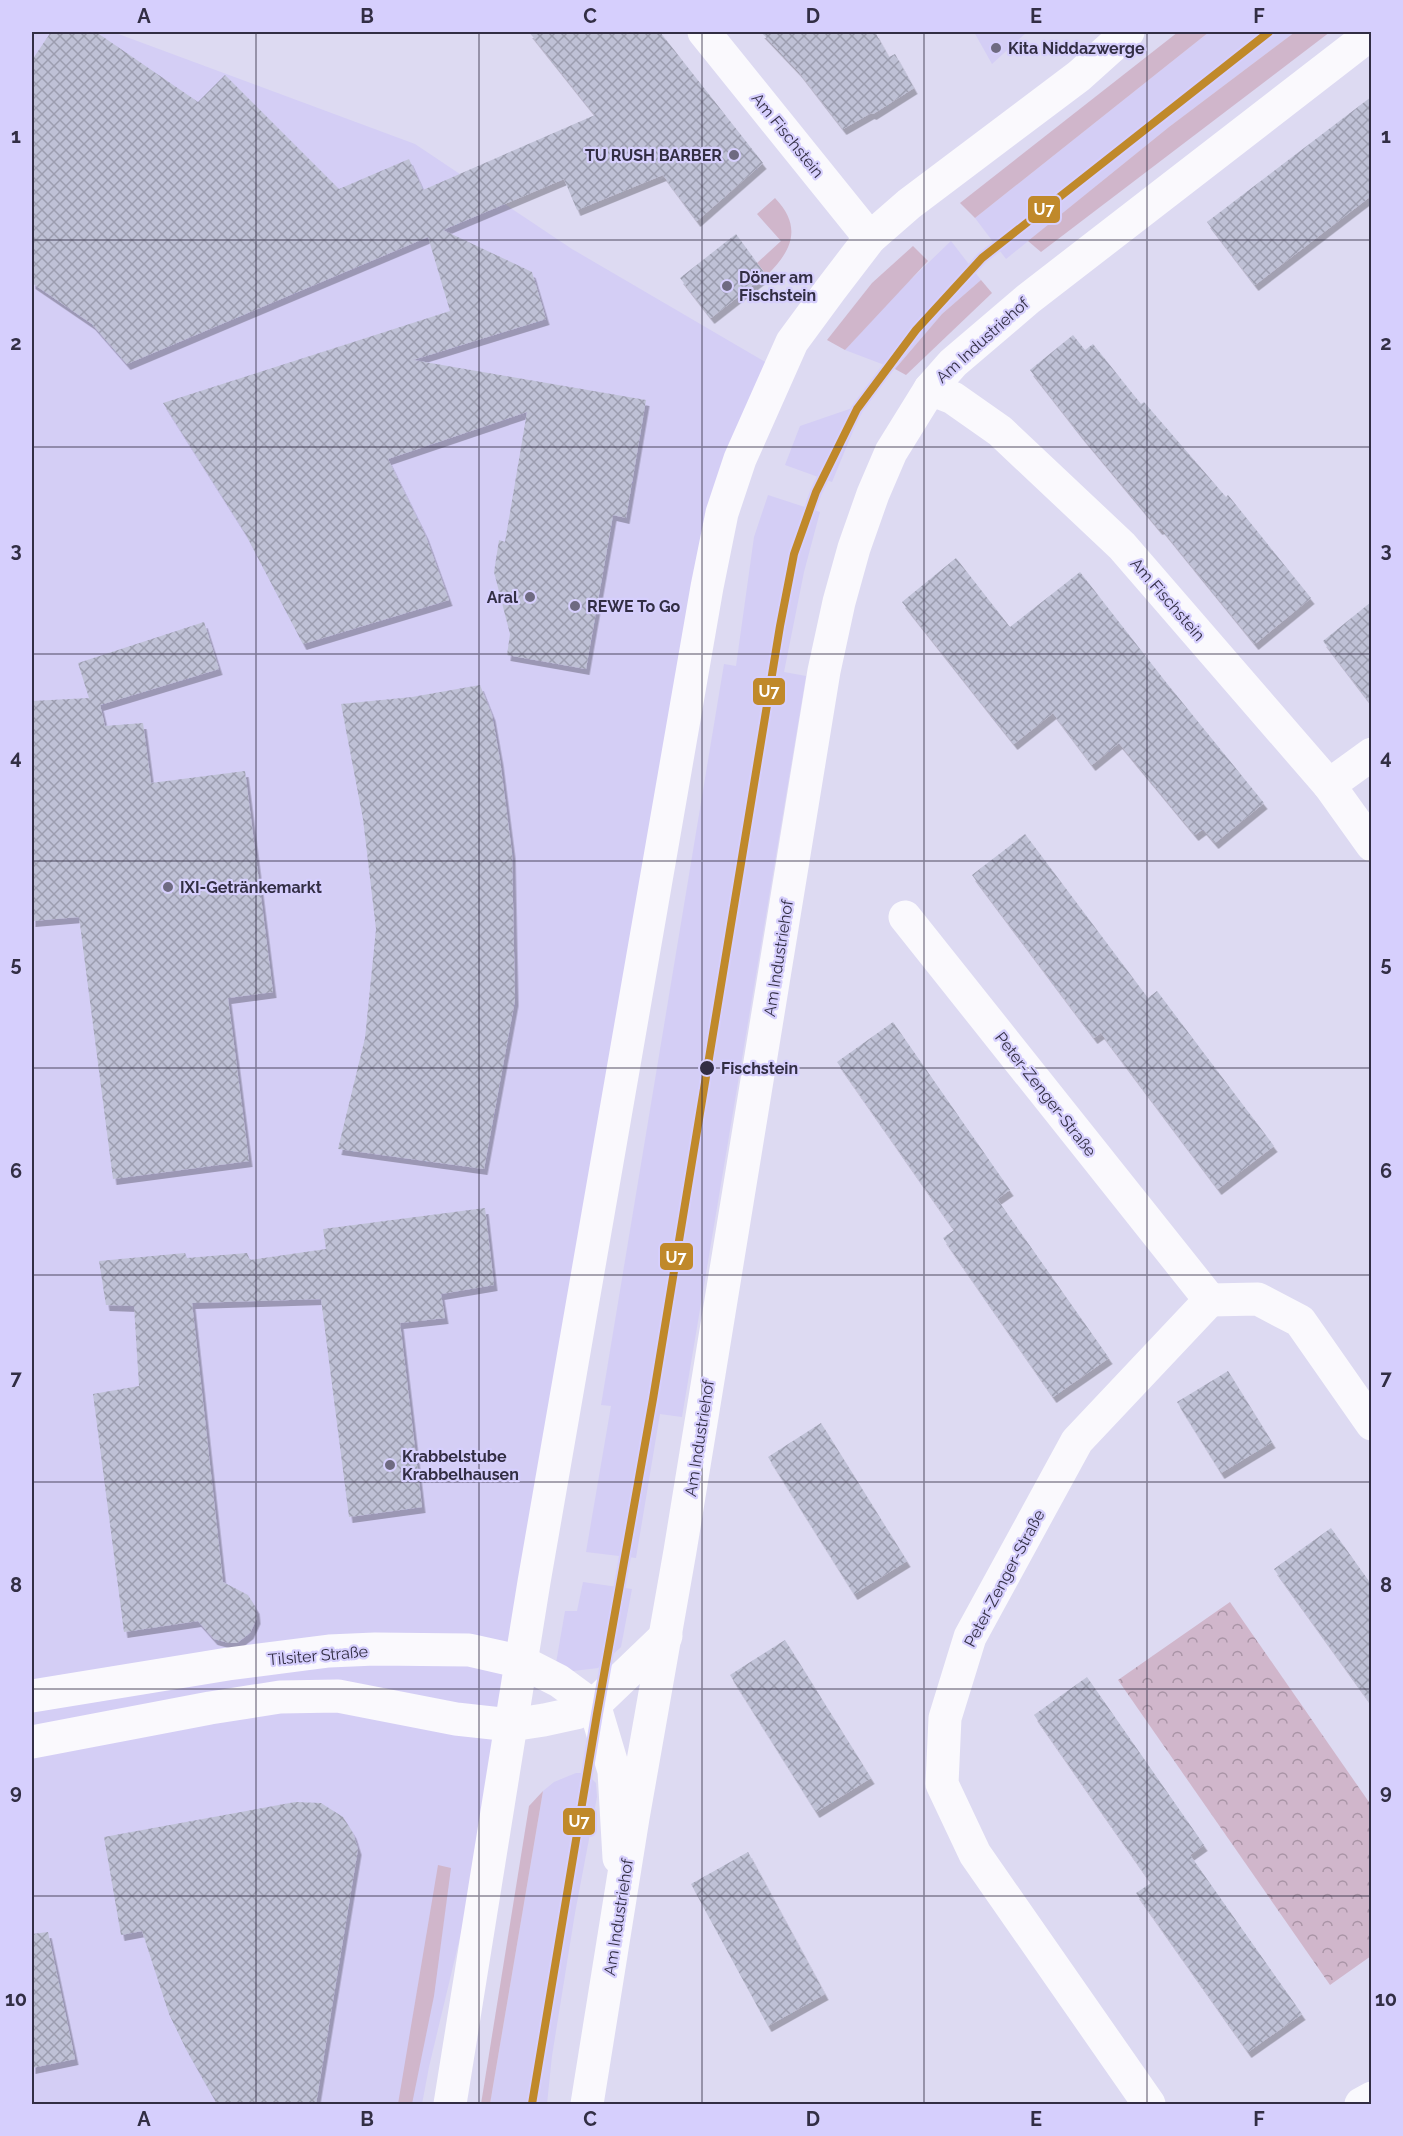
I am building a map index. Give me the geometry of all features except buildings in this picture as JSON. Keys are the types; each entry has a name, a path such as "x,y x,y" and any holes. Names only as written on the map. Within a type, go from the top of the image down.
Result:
{"main road":[{"name":"Am Fischstein","path":"704,32 870,238"},
{"path":"450,2104 511,1725 707,587 722,513 740,459 792,342 870,238 909,204 1079,75 1128,32"},
{"name":"Am Industriehof","path":"587,2104 824,671 854,548 873,494 891,452 930,389 953,363 1028,299 1371,33"},
{"name":"Am Fischstein","path":"930,389 953,398 1000,431 1122,546 1329,785 1371,845"},
{"path":"1329,785 1371,754"},
{"name":"Peter-Zenger-Straße","path":"905,917 1210,1300 1077,1442 970,1638 945,1718 942,1784 975,1854 1149,2104"},
{"path":"1210,1300 1258,1299 1300,1321 1371,1424"},
{"path":"32,1742 280,1697 338,1696 456,1719 511,1725 576,1713 593,1706 666,1636"},
{"name":"Tilsiter Straße","path":"32,1695 228,1664 329,1651 469,1650 522,1662 559,1681 593,1706"},
{"path":"593,1706 614,1771 621,1901"},
{"path":"1361,2104 1371,2098"}],"shaded area":[{"path":"32,32 113,32 415,144 572,249 779,370 722,513 508,1736 422,2104 32,2104"},
{"name":"Kita Niddazwerge","path":"974,32 1027,32 992,64"},
{"path":"1209,32 1295,32 1169,127 1006,259 975,218"},
{"path":"951,241 981,280 942,314 895,369 845,350 900,290"},
{"path":"864,404 832,482 785,465 800,426"},
{"path":"768,495 820,512 804,572 784,672 806,676 682,1417 660,1414 636,1558 586,1552 611,1406 601,1405 724,664 736,666 754,537"},
{"path":"583,1582 632,1589 621,1647 598,1668 573,1671 555,1669 565,1611 577,1611"},
{"path":"576,1773 586,1773 596,1783 597,1797 575,1913 552,2056 547,2104 490,2104 543,1791 554,1782"}],"green space":[{"path":"1178,32 1209,32 975,218 960,203"},
{"path":"1295,32 1330,32 1041,252 1028,241 1169,127"},
{"path":"775,198 789,218 791,238 783,256 767,275 757,263 781,241 757,214"},
{"path":"913,246 928,261 845,350 827,340 872,283"},
{"path":"981,280 992,293 906,375 895,369 942,314"},
{"path":"1230,1602 1371,1805 1371,1956 1330,1985 1118,1680"},
{"path":"543,1791 490,2104 481,2104 529,1806"},
{"path":"438,1865 451,1868 434,1996 412,2104 398,2104"}],"transit line":[{"name":"U7","path":"532,2104 597,1714 653,1399 780,626 794,554 816,492 857,409 916,330 982,258 1269,32"}],"place":[{"name":"Kita Niddazwerge","path":"996,48"},
{"name":"TU RUSH BARBER","path":"734,155"},
{"name":"Döner am Fischstein","path":"727,286"},
{"name":"Aral","path":"530,597"},
{"name":"REWE To Go","path":"575,606"},
{"name":"IXI-Getränkemarkt","path":"168,887"},
{"name":"Fischstein","path":"707,1068"},
{"name":"Krabbelstube Krabbelhausen","path":"390,1465"}]}
